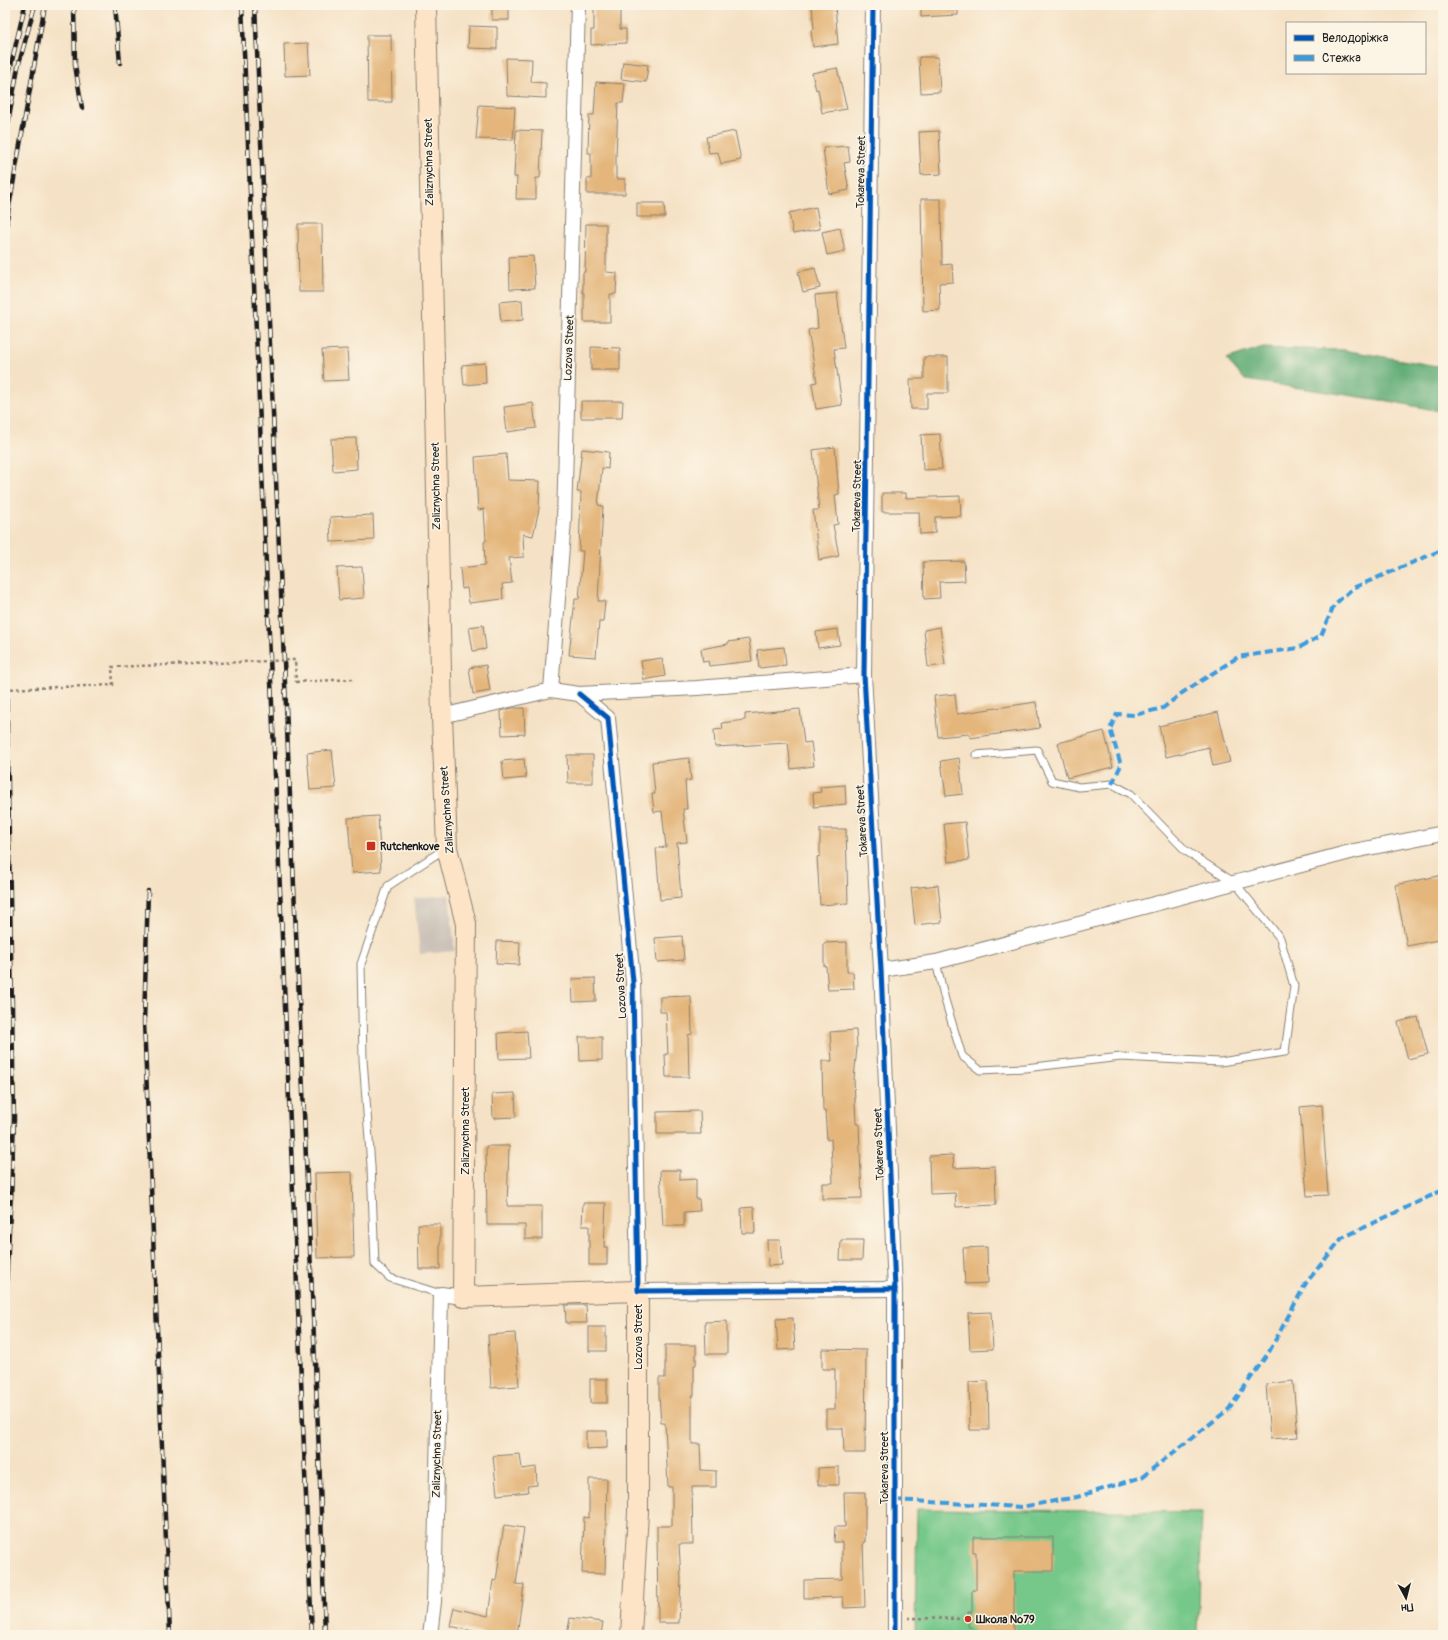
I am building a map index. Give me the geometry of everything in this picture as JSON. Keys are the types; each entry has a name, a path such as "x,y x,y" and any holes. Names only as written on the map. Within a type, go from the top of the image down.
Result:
{"main road":[{"name":"Zaliznychna Street","path":"426,5 442,716 447,848 466,924 463,1297"},
{"path":"463,1297 638,1291"},
{"name":"Lozova Street","path":"631,1635 638,1512 638,1291"}],"street":[{"name":"Lozova Street","path":"551,690 564,520 578,5"},
{"name":"Tokareva Street","path":"873,5 864,675 881,970 895,1289 895,1635"},
{"path":"442,716 551,690 579,694 697,688 864,675"},
{"name":"Lozova Street","path":"579,694 608,718 633,982 638,1291"},
{"path":"881,970 936,962 1354,851 1443,833"},
{"path":"638,1291 895,1289"},
{"path":"440,1294 463,1297"},
{"name":"Zaliznychna Street","path":"430,1635 434,1602 440,1294"}],"lane":[{"path":"936,962 945,1000 962,1056 980,1070 1025,1068 1121,1057 1220,1062 1285,1052 1294,986 1280,938 1235,883 1186,851 1131,794 1112,784 1079,787 1052,781 1037,750 976,755"},
{"path":"440,1294 390,1278 375,1264 371,1166 363,1059 361,964 388,886 447,848"}],"path":[{"path":"5,689 113,685 112,667 295,660 296,682 353,679"},
{"path":"896,1617 968,1620"}],"shaded area":[{"path":"449,895 455,951 420,954 414,898"}],"green space":[{"path":"1260,348 1344,350 1443,367 1443,412 1394,402 1245,380 1226,359"},
{"path":"917,1509 1202,1512 1198,1635 915,1635"}],"building":[{"path":"492,5 509,5 509,20 492,20"},
{"path":"812,5 835,5 838,44 813,47 811,30 814,29"},
{"path":"921,5 958,5 958,15 921,17"},
{"path":"594,6 620,6 620,29 626,29 626,43 591,45 591,30 594,30"},
{"path":"469,26 497,27 497,49 468,48"},
{"path":"367,35 391,35 392,102 368,102"},
{"path":"308,43 310,75 285,76 284,44"},
{"path":"919,57 938,57 940,92 921,93"},
{"path":"506,58 532,59 531,82 546,83 546,98 507,96"},
{"path":"623,62 648,65 646,82 621,79"},
{"path":"837,68 847,109 822,113 818,89 816,90 812,73"},
{"path":"596,82 625,84 623,103 618,103 616,179 625,179 625,194 587,194 587,179 591,179 591,153 588,153 589,115 594,115"},
{"path":"479,105 515,107 513,140 476,139"},
{"path":"516,130 542,131 540,178 536,178 536,199 516,199 517,177 514,177"},
{"path":"735,131 741,160 721,164 718,152 709,153 706,137"},
{"path":"939,131 941,174 921,175 919,132"},
{"path":"848,146 850,162 844,163 849,190 829,194 823,148"},
{"path":"921,199 941,199 942,265 952,264 953,282 939,283 940,310 923,311"},
{"path":"637,203 664,203 665,217 637,217"},
{"path":"816,207 820,229 793,234 789,213"},
{"path":"298,224 322,224 323,292 299,292"},
{"path":"586,224 606,224 606,272 617,273 616,294 610,294 610,322 584,322 583,272 585,272"},
{"path":"840,228 845,251 827,255 822,232"},
{"path":"533,256 535,288 510,289 509,257"},
{"path":"815,268 820,288 803,292 798,272"},
{"path":"837,293 844,348 834,349 842,405 816,409 812,383 817,382 808,330 818,328 815,295"},
{"path":"522,300 523,320 501,322 499,302"},
{"path":"591,347 620,348 620,370 591,370"},
{"path":"347,349 349,380 324,381 322,350"},
{"path":"924,357 948,357 948,393 927,393 927,409 911,409 910,379 924,379"},
{"path":"485,363 486,383 464,385 462,365"},
{"path":"581,401 623,401 622,418 581,418"},
{"path":"533,403 536,428 507,432 504,407"},
{"path":"940,434 942,469 923,470 921,435"},
{"path":"356,438 357,469 333,471 331,439"},
{"path":"835,447 839,494 835,495 838,524 833,525 839,556 819,560 813,510 819,510 813,450"},
{"path":"582,449 609,452 608,469 602,468 598,505 603,506 598,601 605,601 603,622 599,622 596,657 569,655 575,599 579,599 583,551 579,551 581,492 577,492"},
{"path":"506,454 508,480 540,481 539,509 533,536 523,534 524,557 509,558 512,583 502,584 503,599 469,603 467,588 462,589 460,568 485,565 484,542 486,541 484,509 478,510 475,457"},
{"path":"882,493 906,493 906,498 960,496 961,516 935,517 935,533 920,534 919,512 882,512"},
{"path":"373,515 374,540 331,542 330,517"},
{"path":"964,561 965,581 939,582 940,598 924,599 923,562"},
{"path":"362,567 364,598 339,600 337,568"},
{"path":"483,625 486,649 473,651 469,627"},
{"path":"940,627 945,665 928,667 924,630"},
{"path":"838,629 840,645 818,648 816,632"},
{"path":"749,639 752,661 709,666 708,661 703,662 701,649 728,644 728,642"},
{"path":"784,647 786,665 759,668 757,650"},
{"path":"662,658 665,676 644,680 641,661"},
{"path":"486,665 490,691 473,694 469,668"},
{"path":"955,694 957,714 1036,702 1040,728 970,738 969,734 938,737 934,696"},
{"path":"512,708 524,708 525,734 502,735 501,711"},
{"path":"800,709 804,743 811,742 814,766 791,769 788,743 715,747 714,730 723,729 722,723 745,720 745,714"},
{"path":"1218,712 1230,762 1213,766 1209,747 1166,757 1159,726"},
{"path":"1104,731 1113,767 1067,778 1058,743"},
{"path":"332,750 336,788 310,790 307,753"},
{"path":"567,755 593,755 593,783 568,783"},
{"path":"689,758 691,780 685,781 687,809 683,809 687,842 677,843 681,898 660,900 656,848 666,847 662,811 654,812 652,794 655,794 652,762"},
{"path":"959,758 963,794 946,796 941,761"},
{"path":"524,759 526,778 504,780 502,761"},
{"path":"845,785 846,804 814,807 813,793 821,792 820,787"},
{"path":"378,816 381,871 352,873 348,818"},
{"path":"965,822 969,860 948,862 944,824"},
{"path":"820,829 846,829 848,903 820,905 817,857 820,856"},
{"path":"1443,875 1443,939 1407,946 1395,885"},
{"path":"938,885 942,922 915,925 911,888"},
{"path":"682,936 684,960 657,962 655,938"},
{"path":"497,941 520,942 519,965 496,964"},
{"path":"847,942 847,972 853,972 854,989 828,990 826,966 824,966 824,943"},
{"path":"595,978 596,1001 573,1002 572,979"},
{"path":"691,996 692,1034 688,1035 689,1077 666,1077 665,1054 668,1054 666,1012 660,1012 660,997"},
{"path":"1418,1017 1428,1054 1408,1059 1398,1022"},
{"path":"856,1030 857,1047 854,1079 856,1124 859,1124 862,1198 822,1199 822,1183 833,1183 831,1139 827,1140 825,1111 823,1111 822,1061 832,1061 830,1032"},
{"path":"527,1031 529,1058 499,1059 498,1033"},
{"path":"579,1037 602,1037 602,1060 580,1061"},
{"path":"515,1093 516,1117 493,1118 492,1094"},
{"path":"1322,1105 1328,1195 1307,1196 1300,1107"},
{"path":"700,1111 701,1134 657,1134 657,1112"},
{"path":"486,1146 509,1146 507,1206 542,1206 542,1239 525,1239 525,1225 487,1225"},
{"path":"953,1155 954,1168 995,1166 996,1205 956,1207 955,1193 930,1194 929,1156"},
{"path":"660,1170 680,1170 680,1180 696,1179 696,1199 699,1199 700,1211 684,1212 684,1226 663,1226"},
{"path":"352,1172 354,1257 317,1258 315,1173"},
{"path":"583,1203 606,1203 604,1247 607,1247 607,1265 589,1265 589,1226 582,1226"},
{"path":"754,1207 755,1233 742,1233 741,1208"},
{"path":"418,1224 440,1224 440,1269 419,1269"},
{"path":"767,1240 780,1240 782,1265 768,1266"},
{"path":"841,1240 863,1240 862,1260 840,1260"},
{"path":"987,1247 988,1283 965,1284 963,1248"},
{"path":"565,1305 586,1305 587,1323 566,1323"},
{"path":"991,1312 993,1349 970,1350 968,1313"},
{"path":"793,1318 795,1349 778,1350 776,1319"},
{"path":"727,1321 727,1354 706,1354 705,1322"},
{"path":"589,1327 606,1327 606,1351 589,1351"},
{"path":"515,1333 519,1386 491,1388 488,1335"},
{"path":"665,1345 696,1345 696,1365 694,1365 694,1396 692,1396 692,1444 700,1444 701,1470 716,1471 716,1487 692,1487 693,1544 679,1544 681,1579 679,1623 658,1623 657,1526 672,1526 672,1487 668,1487 665,1423 661,1423 659,1396 659,1378 665,1378"},
{"path":"822,1349 866,1350 865,1453 844,1453 843,1428 826,1428 826,1409 835,1409 835,1369 822,1369"},
{"path":"590,1379 607,1379 607,1403 590,1403"},
{"path":"988,1381 989,1430 970,1430 969,1382"},
{"path":"1293,1381 1298,1437 1270,1439 1266,1384"},
{"path":"586,1431 607,1431 607,1448 586,1449"},
{"path":"520,1454 522,1469 536,1467 537,1485 527,1486 528,1492 497,1495 493,1456"},
{"path":"839,1467 839,1485 818,1485 818,1468"},
{"path":"589,1479 607,1479 605,1574 582,1573 584,1517 589,1518"},
{"path":"844,1492 865,1492 865,1542 863,1542 865,1607 844,1608 843,1597 804,1598 804,1580 842,1579 842,1542 834,1542 835,1527 845,1527"},
{"path":"504,1525 524,1528 516,1584 524,1585 517,1635 490,1635 450,1626 454,1608 488,1616 493,1580 496,1581"},
{"path":"973,1537 1053,1537 1053,1571 1014,1571 1014,1632 1000,1632 1000,1635 974,1635 972,1627 968,1627 968,1612 972,1612 972,1590 976,1590 976,1552 973,1552"},
{"path":"570,1618 603,1622 601,1635 567,1635"}],"railway":[{"path":"5,91 25,5"},
{"path":"5,140 18,67 35,5"},
{"path":"5,229 45,5"},
{"path":"74,5 75,65 82,108"},
{"path":"115,5 120,63"},
{"path":"242,5 312,1635"},
{"path":"255,5 319,1452 325,1635"},
{"path":"5,248 7,224"},
{"path":"5,619 14,1118 11,1199"},
{"path":"148,891 144,1022 170,1635"},
{"path":"5,1103 8,1150"},
{"path":"5,1304 11,1194"}],"marked path":[{"path":"1112,784 1121,765 1110,729 1117,714 1135,715 1163,708 1182,693 1238,657 1298,648 1321,636 1334,605 1353,588 1437,552 1443,548"},
{"path":"894,1500 1021,1507 1077,1497 1142,1477 1229,1409 1269,1352 1306,1283 1342,1238 1443,1190"}],"cycle path":[{"path":"873,5 864,675 881,970 895,1289 895,1635"},
{"path":"579,694 608,718 633,982 638,1291 895,1289"}],"place":[{"name":"Rutchenkove","path":"371,846"},
{"name":"Школа №79","path":"968,1619"}]}
